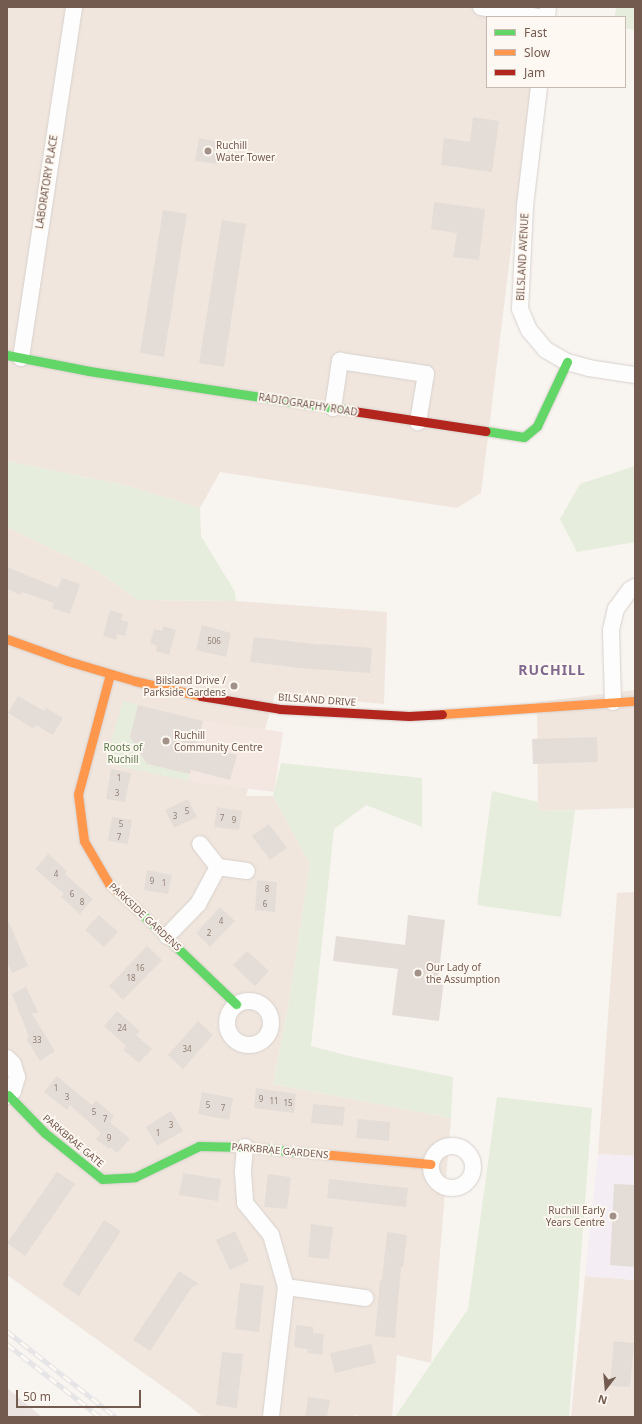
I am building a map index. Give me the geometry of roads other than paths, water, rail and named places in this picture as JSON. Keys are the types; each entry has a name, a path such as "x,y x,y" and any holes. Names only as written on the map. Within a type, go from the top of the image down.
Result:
{"street":[{"name":"LABORATORY PLACE","path":"14,356 74,7"},
{"path":"481,7 531,16"},
{"name":"BILSLAND AVENUE","path":"539,88 525,207 520,309 528,330 546,350 567,362 589,368 635,375"},
{"name":"RADIOGRAPHY ROAD","path":"14,356 89,371 418,422 524,436 537,426 567,362"},
{"path":"333,408 340,361 426,374 418,422"},
{"path":"613,702 611,630 616,609 630,590 635,587"},
{"name":"BILSLAND DRIVE","path":"7,639 44,653 154,686 221,700 310,712 409,716 635,701"},
{"name":"PARKSIDE GARDENS","path":"110,674 78,794 84,841 109,884 167,936 236,1004"},
{"path":"200,844 218,867 247,871"},
{"path":"167,936 198,904 218,867"},
{"path":"7,1058 13,1064 17,1077 16,1084 7,1096"},
{"name":"PARKBRAE GATE","path":"7,1096 45,1133 102,1179 135,1177"},
{"name":"PARKBRAE GARDENS","path":"135,1177 199,1146 245,1147 431,1164"},
{"path":"245,1147 243,1172 245,1203 271,1235 286,1287 271,1417"},
{"path":"286,1287 365,1298"}],"railway":[{"path":"7,1331 116,1417"},
{"path":"7,1344 100,1417"}],"place":[{"name":"Ruchill Water Tower","path":"208,151"},
{"name":"Bilsland Drive / Parkside Gardens","path":"234,686"},
{"name":"Ruchill Community Centre","path":"166,741"},
{"name":"Our Lady of the Assumption","path":"418,973"},
{"name":"Ruchill Early Years Centre","path":"613,1216"}],"district":[{"name":"RUCHILL","path":"552,670"}],"park label":[{"name":"Roots of Ruchill","path":"123,752"}]}
